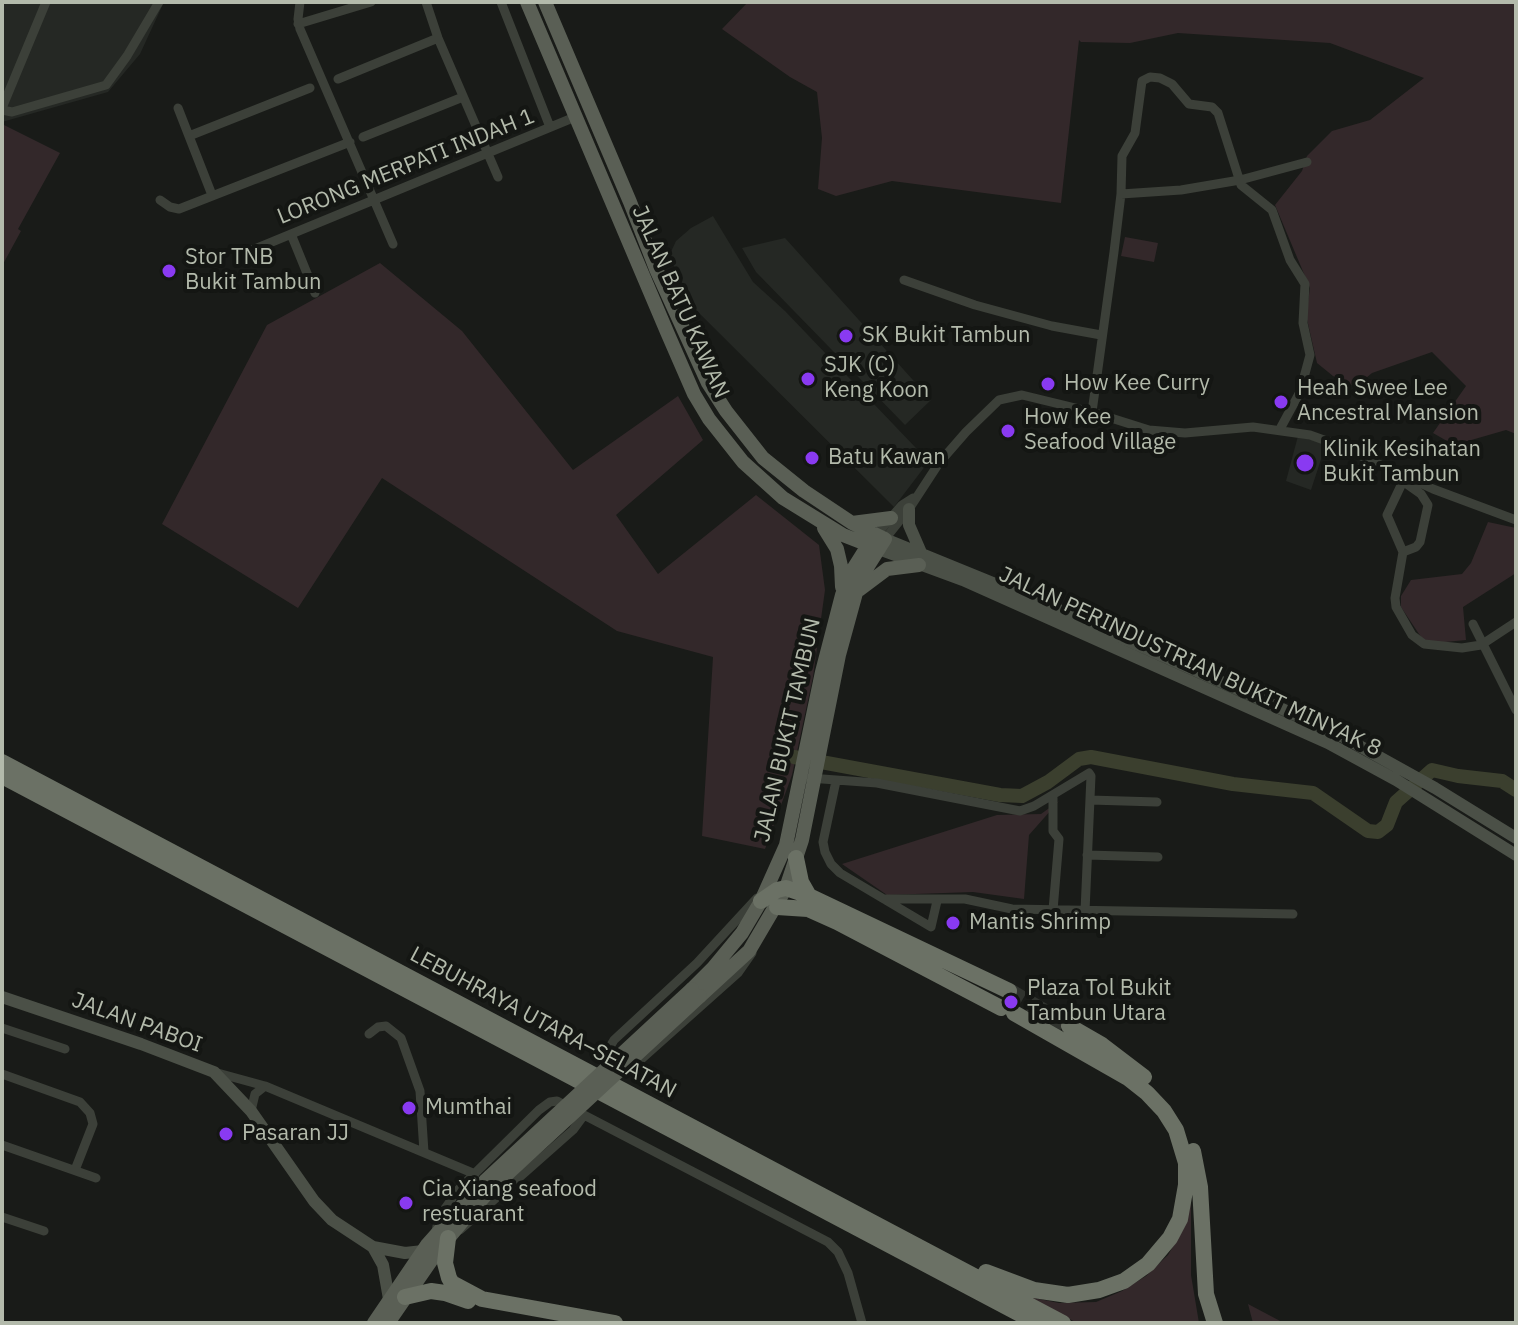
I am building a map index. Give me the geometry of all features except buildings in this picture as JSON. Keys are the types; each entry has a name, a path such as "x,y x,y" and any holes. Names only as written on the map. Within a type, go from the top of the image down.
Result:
{"highway":[{"name":"LEBUHRAYA UTARA–SELATAN","path":"2,762 1063,1323"},
{"name":"LEBUHRAYA UTARA–SELATAN","path":"2,776 1030,1320"},
{"path":"796,858 801,882 809,896"},
{"path":"768,898 777,890 786,888 809,896 1009,991"},
{"path":"768,898 808,909 837,922 1008,1010 1128,1078 1164,1111 1176,1130 1186,1163 1185,1198 1176,1228 1164,1247 1141,1270 1112,1286 1078,1294 1034,1290 907,1240"},
{"path":"1069,1026 1102,1045 1149,1081 1172,1106 1183,1124 1195,1156 1200,1187 1206,1294 1215,1323"},
{"path":"442,1236 445,1263 452,1283 482,1299 615,1323"},
{"path":"397,1298 431,1291 445,1293 507,1314 563,1323"}],"main road":[{"name":"JALAN BATU KAWAN","path":"527,2 683,369 709,419 765,484 820,522 877,542"},
{"name":"JALAN BATU KAWAN","path":"545,2 656,269 708,383 741,433 763,458 877,542"},
{"path":"852,523 891,518"},
{"path":"820,522 837,549 849,594 887,569 921,560"},
{"name":"JALAN BUKIT TAMBUN","path":"786,888 796,858 814,748 839,655 849,594 863,574 877,542"},
{"name":"JALAN BUKIT TAMBUN","path":"374,1323 463,1213 696,992 743,957 762,932 768,898 809,774"},
{"name":"JALAN BUKIT TAMBUN","path":"696,992 768,898"},
{"name":"JALAN BUKIT TAMBUN","path":"388,1323 397,1298 423,1251 442,1236"}],"street":[{"path":"46,2 2,109 12,112 106,85 159,2"},
{"path":"300,2 298,24 393,244"},
{"path":"298,24 371,2"},
{"path":"426,2 438,38 498,177"},
{"path":"501,2 550,127"},
{"path":"338,79 438,38"},
{"path":"1092,412 1121,194 1122,156 1139,119 1142,81 1150,77 1169,81 1189,104 1212,107 1218,113 1241,185 1272,210 1290,260 1305,284 1303,323 1310,355 1300,392 1280,429"},
{"path":"189,136 310,88"},
{"path":"363,137 463,97"},
{"path":"178,108 212,195"},
{"name":"LORONG MERPATI INDAH 1","path":"250,251 575,117"},
{"path":"160,200 179,209 350,142"},
{"path":"1121,194 1181,190 1240,180 1307,162"},
{"path":"291,234 315,293"},
{"path":"904,280 975,305 1052,326 1101,335"},
{"name":"JALAN BUKIT TAMBUN","path":"877,542 909,509 966,432 999,400 1022,395 1167,433 1253,427 1280,429 1335,444 1404,479 1516,520"},
{"path":"1403,552 1420,542 1428,505 1404,479 1387,515 1403,552 1396,607 1412,635 1424,644 1445,648 1481,645 1516,622"},
{"name":"JALAN BUKIT TAMBUN","path":"877,542 902,505 916,496"},
{"path":"909,509 909,525 921,560"},
{"name":"JALAN PERINDUSTRIAN BUKIT MINYAK 8","path":"877,542 1400,776 1435,788 1516,838"},
{"path":"1473,624 1516,710"},
{"path":"1506,693 1516,688"},
{"path":"809,774 836,781 856,779 1020,811 1089,773 1085,911"},
{"name":"JALAN PERINDUSTRIAN BUKIT MINYAK 8","path":"1400,776 1425,799 1516,855"},
{"path":"836,781 823,842 825,852 840,873 931,927 937,901"},
{"path":"1053,795 1053,831 1059,839 1053,910"},
{"path":"1090,800 1157,802"},
{"path":"1087,855 1158,857"},
{"path":"762,932 744,967 635,1066 621,1068 613,1061 608,1050 614,1040 768,898"},
{"path":"884,899 965,899 1012,909 1293,914"},
{"name":"JALAN PABOI","path":"2,997 214,1072 251,1111 314,1201 332,1220 373,1247 405,1253 423,1251"},
{"path":"369,1034 378,1027 386,1026 401,1038 423,1105 424,1152"},
{"path":"2,1028 65,1049"},
{"path":"214,1072 265,1086 475,1174"},
{"path":"2,1074 80,1102 90,1113 93,1124 75,1170"},
{"path":"251,1111 255,1094 265,1086"},
{"path":"584,1115 573,1130 470,1224 442,1236 439,1217 458,1190 550,1102 557,1101 584,1115 828,1242 838,1252 848,1273 862,1323"},
{"path":"2,1145 96,1178"},
{"path":"2,1217 44,1231"},
{"path":"373,1247 397,1298"}],"shaded area":[{"path":"2,2 164,2 140,54 108,92 2,122"},
{"path":"748,2 1516,2 1516,434 1506,430 1454,445 1433,433 1466,386 1432,352 1372,373 1355,387 1333,376 1317,363 1306,315 1310,288 1275,205 1302,171 1307,156 1332,131 1370,120 1424,78 1330,43 1178,33 1130,43 1079,40 1061,203 892,181 836,196 818,189 822,138 817,92 790,77 722,29"},
{"path":"2,124 60,153 18,229 21,231 2,266"},
{"name":"SJK (C) Keng Koon","path":"713,216 753,282 785,311 916,448 926,465 894,507 695,309 669,256 676,241"},
{"path":"1125,237 1158,243 1154,262 1121,256"},
{"name":"SK Bukit Tambun","path":"785,238 931,400 905,425 756,272 742,248"},
{"path":"380,263 462,331 573,470 678,396 703,440 616,515 658,574 756,495 819,545 825,590 813,677 792,775 765,849 702,836 713,657 617,631 382,478 298,608 162,524 267,325"},
{"name":"Klinik Kesihatan Bukit Tambun","path":"1298,436 1326,444 1311,490 1286,481"},
{"path":"1488,522 1516,528 1516,573 1463,607 1466,640 1435,643 1423,640 1401,607 1401,596 1411,580 1462,574 1471,563"},
{"path":"1059,801 1029,835 1024,899 973,892 887,895 842,864 997,815 1041,814"},
{"path":"1191,1190 1191,1275 1199,1323 1077,1323 1029,1297 1059,1303 1096,1302 1146,1276 1168,1255 1184,1228"},
{"path":"1248,1304 1284,1323 1253,1323"}],"waterway":[{"path":"794,757 1000,795 1022,796 1048,782 1079,759 1091,757 1233,784 1313,793 1368,831 1378,832 1387,825 1396,802 1432,770 1502,781 1516,790"}],"tunnel":[{"path":"1009,991 1069,1026"}],"place":[{"name":"Stor TNB Bukit Tambun","path":"169,271"},
{"name":"SK Bukit Tambun","path":"846,336"},
{"name":"SJK (C) Keng Koon","path":"808,379"},
{"name":"How Kee Curry","path":"1048,384"},
{"name":"Heah Swee Lee Ancestral Mansion","path":"1281,402"},
{"name":"How Kee Seafood Village","path":"1008,431"},
{"name":"Batu Kawan","path":"812,458"},
{"name":"Klinik Kesihatan Bukit Tambun","path":"1305,463"},
{"name":"Mantis Shrimp","path":"953,923"},
{"name":"Plaza Tol Bukit Tambun Utara","path":"1011,1002"},
{"name":"Mumthai","path":"409,1108"},
{"name":"Pasaran JJ","path":"226,1134"},
{"name":"Cia Xiang seafood restuarant","path":"406,1203"}]}
